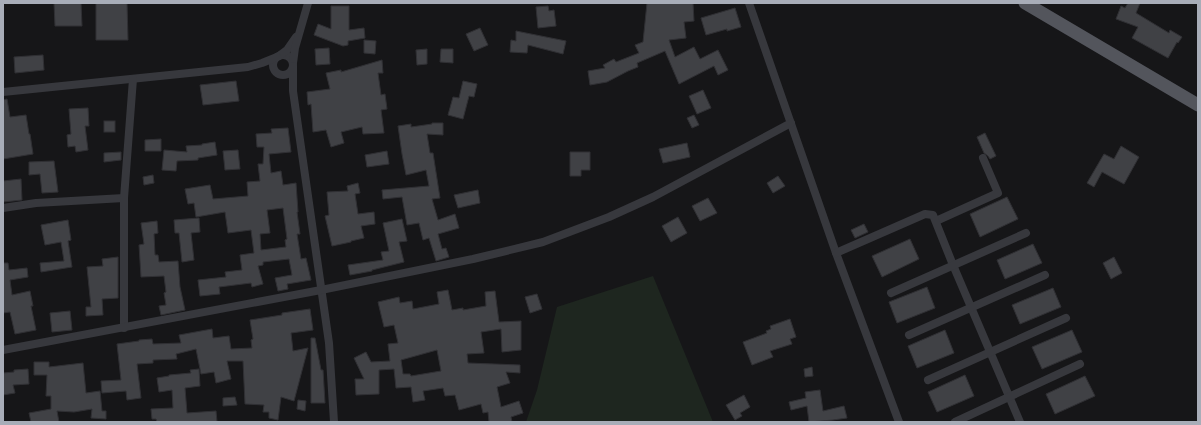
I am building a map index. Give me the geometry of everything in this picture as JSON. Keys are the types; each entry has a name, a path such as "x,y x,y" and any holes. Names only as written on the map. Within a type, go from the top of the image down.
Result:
{"main road":[{"path":"1025,3 1198,104"}],"street":[{"path":"308,3 295,48 292,84 329,343 334,422"},
{"path":"749,3 836,253 899,422"},
{"path":"3,92 248,66 262,63 287,50 300,29"},
{"path":"248,66 267,68 281,74 287,74 291,71 293,65 288,56 278,56"},
{"path":"278,56 273,64 276,72 286,82 294,101"},
{"path":"124,328 124,198 133,79"},
{"path":"3,350 321,290 473,259 543,242 573,232 653,197 791,123"},
{"path":"936,220 998,193 982,158"},
{"path":"3,208 36,203 124,198"},
{"path":"836,253 925,214 933,215 953,266 972,307 1020,422"},
{"path":"891,293 1026,233"},
{"path":"909,335 1045,275"},
{"path":"928,380 1066,318"},
{"path":"955,422 1080,364"}],"shaded area":[{"path":"653,276 713,422 526,422 537,390 557,307"}],"building":[{"path":"54,3 81,3 82,26 55,26"},
{"path":"96,3 127,3 128,40 96,40"},
{"path":"647,3 693,3 694,21 684,22 686,38 669,40 675,57 694,47 700,59 718,50 728,70 718,75 714,66 679,84 665,51 637,63 638,67 607,82 590,85 588,71 605,68 603,65 614,59 616,62 639,53 635,45 643,42"},
{"path":"1128,3 1140,3 1136,13 1169,33 1170,30 1182,37 1178,43 1177,42 1168,58 1132,38 1138,27 1116,19 1121,6 1125,8"},
{"path":"331,6 349,6 349,30 364,28 365,38 348,41 348,45 343,46 314,35 318,24 331,29"},
{"path":"548,6 549,11 554,10 556,26 538,28 536,7"},
{"path":"735,8 741,27 706,35 701,18"},
{"path":"480,28 488,45 474,51 466,34"},
{"path":"516,31 566,41 563,54 528,45 527,53 510,52 511,40 516,41"},
{"path":"364,40 376,41 375,54 364,53"},
{"path":"329,48 330,64 316,65 315,49"},
{"path":"427,49 427,64 417,65 416,50"},
{"path":"441,49 453,49 453,63 440,62"},
{"path":"43,55 44,70 15,73 14,57"},
{"path":"382,60 383,73 378,73 381,95 385,94 387,109 381,110 384,133 363,134 362,127 341,132 344,143 331,147 326,130 313,132 311,104 308,105 307,92 330,89 326,73 341,70 341,72"},
{"path":"236,81 239,101 203,105 200,85"},
{"path":"463,81 477,84 474,97 469,96 463,119 448,115 453,97 459,98"},
{"path":"703,90 711,108 697,114 689,96"},
{"path":"7,99 10,117 26,115 33,154 3,159 3,100"},
{"path":"88,108 89,126 85,126 88,150 76,152 75,146 68,147 67,135 71,134 69,109"},
{"path":"694,115 699,125 692,128 687,118"},
{"path":"104,121 115,121 115,132 104,132"},
{"path":"432,123 443,123 443,135 427,134 430,153 433,153 440,198 432,199 438,220 455,214 459,228 438,234 442,249 446,248 449,257 436,261 429,238 423,240 419,223 407,225 402,197 383,199 382,190 429,186 426,170 406,175 398,126 411,124 411,127"},
{"path":"288,128 291,152 269,154 271,173 281,171 283,185 296,183 297,212 300,234 297,234 301,259 306,258 311,280 287,284 288,289 278,291 275,278 292,275 289,259 263,262 263,265 258,266 263,284 252,287 251,283 219,287 220,294 200,296 198,280 226,277 225,272 242,270 240,255 254,253 251,230 228,233 225,212 196,217 194,203 188,204 185,189 210,185 213,199 248,196 247,182 260,181 258,164 263,164 264,147 257,147 256,134 272,133 271,129","holes":["283,208 287,239 285,240 286,247 261,250 260,234 270,233 267,210"]},
{"path":"985,133 996,156 990,159 984,153 977,137"},
{"path":"161,139 161,151 145,151 145,140"},
{"path":"215,142 217,155 198,158 198,160 177,161 176,171 162,170 164,150 187,152 186,146"},
{"path":"687,143 690,157 663,163 659,149"},
{"path":"1121,146 1139,157 1124,184 1102,172 1094,187 1087,183 1104,154 1114,159"},
{"path":"238,150 240,169 225,170 223,151"},
{"path":"387,151 389,164 367,167 365,155"},
{"path":"121,152 121,160 104,162 104,153"},
{"path":"570,152 590,152 590,170 581,170 581,176 570,176"},
{"path":"54,161 58,192 42,193 40,174 29,175 29,162"},
{"path":"153,175 154,183 144,185 143,177"},
{"path":"778,176 785,186 773,193 767,183"},
{"path":"21,179 22,200 3,202 3,181"},
{"path":"358,183 360,193 355,194 358,214 374,212 375,224 361,226 364,238 332,246 325,216 329,215 327,192 348,191 347,186"},
{"path":"478,190 480,203 458,208 454,195"},
{"path":"1007,197 1018,219 980,237 970,214"},
{"path":"708,198 717,213 700,221 692,206"},
{"path":"678,217 687,233 671,242 662,226"},
{"path":"199,218 200,232 191,233 194,260 182,262 179,233 175,233 174,220"},
{"path":"402,219 407,241 399,242 404,262 372,271 350,275 348,265 383,260 381,252 389,251 383,223"},
{"path":"68,220 71,240 68,241 72,267 41,272 40,263 64,261 61,242 45,245 41,225"},
{"path":"157,221 158,233 154,234 155,255 158,255 159,262 178,261 180,287 185,310 161,315 159,306 166,305 164,276 141,277 139,245 144,244 141,223"},
{"path":"864,224 868,232 855,238 851,230"},
{"path":"910,239 919,259 882,277 872,256"},
{"path":"1033,244 1042,263 1005,279 997,260"},
{"path":"118,257 118,298 102,299 103,315 86,316 86,307 91,307 87,267 103,266 102,259"},
{"path":"1114,257 1122,273 1111,279 1103,263"},
{"path":"3,263 8,263 9,270 27,268 28,277 10,280 12,295 30,291 33,306 31,306 36,330 15,334 10,312 3,313"},
{"path":"927,287 935,308 897,323 889,302"},
{"path":"1053,288 1061,307 1020,324 1012,305"},
{"path":"448,290 452,310 463,308 463,310 486,306 485,292 495,291 499,322 521,321 521,350 502,352 501,329 481,332 484,353 467,354 468,363 520,365 520,373 506,372 510,383 497,387 501,407 519,401 523,413 511,417 512,422 489,422 488,412 483,413 481,404 459,410 455,395 445,396 443,388 423,391 425,400 413,402 411,387 396,388 394,369 379,370 379,394 356,395 355,379 364,379 354,358 366,352 371,362 390,361 388,344 398,343 394,325 384,327 378,302 399,297 400,303 412,301 413,309 439,304 437,292","holes":["437,350 441,371 411,376 410,374 403,374 401,360"]},
{"path":"537,294 542,309 530,313 525,297"},
{"path":"310,309 313,330 291,333 293,351 308,348 294,401 281,397 278,420 269,418 269,412 263,412 264,405 245,404 243,361 227,361 231,379 216,383 214,372 201,374 196,349 176,354 177,359 153,360 153,363 137,364 141,398 127,400 126,391 102,393 101,381 121,380 117,344 152,339 153,344 181,343 179,335 212,329 213,338 229,336 231,349 252,348 251,340 253,339 250,320"},
{"path":"70,311 72,330 52,332 50,313"},
{"path":"790,319 796,337 790,339 792,344 770,351 773,357 752,365 743,342 767,333 766,331 771,329 770,326"},
{"path":"945,330 954,353 917,368 908,346"},
{"path":"1072,330 1082,352 1042,369 1032,347"},
{"path":"311,338 315,338 321,370 323,370 325,403 311,403"},
{"path":"34,362 49,362 49,367 83,363 86,393 100,391 102,411 106,411 106,419 91,418 92,409 74,412 57,411 59,422 31,422 29,413 51,409 51,396 46,396 47,375 34,375"},
{"path":"812,367 813,376 805,377 804,369"},
{"path":"28,369 29,384 13,385 15,393 3,395 3,373 14,372 14,370"},
{"path":"199,369 200,386 185,388 187,413 216,411 217,422 157,422 156,419 152,419 151,409 173,408 172,390 159,392 157,378 169,375 191,373 190,370"},
{"path":"965,375 974,396 937,412 928,392"},
{"path":"1085,376 1095,396 1055,414 1046,394"},
{"path":"820,390 823,411 844,406 847,418 809,422 807,406 791,410 789,402 806,398 805,392"},
{"path":"744,395 750,407 740,413 742,416 735,420 726,405"},
{"path":"235,397 237,405 223,406 223,398"},
{"path":"298,400 306,401 305,411 297,409"}]}
